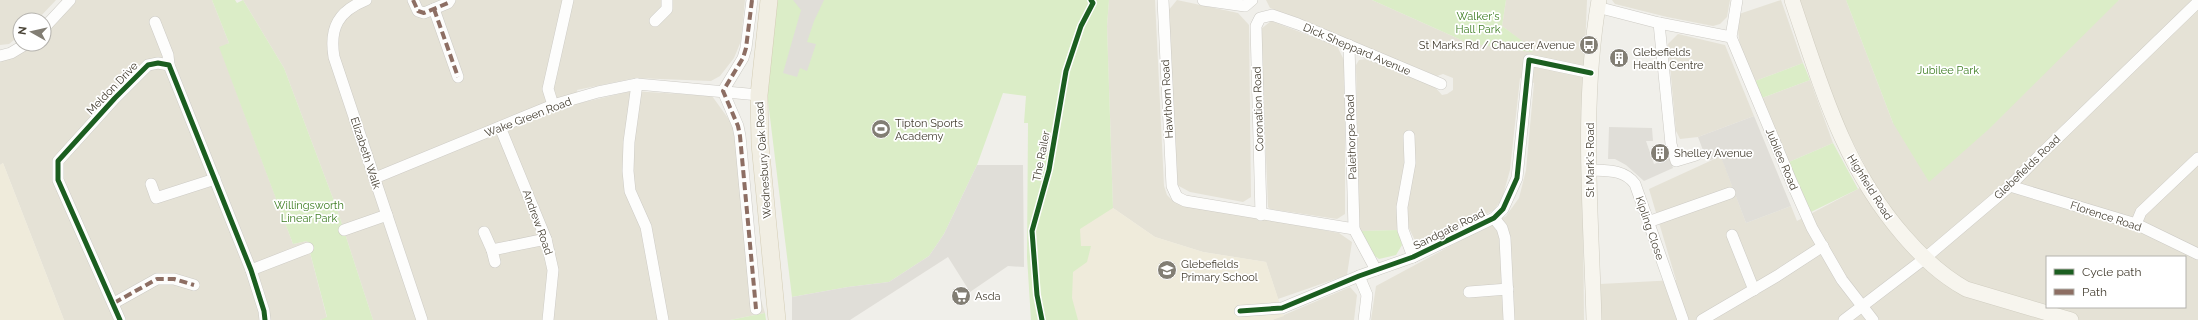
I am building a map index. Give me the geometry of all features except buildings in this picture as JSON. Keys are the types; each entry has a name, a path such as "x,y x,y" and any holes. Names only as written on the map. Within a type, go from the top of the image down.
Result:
{"main road":[{"name":"Wednesbury Oak Road","path":"769,0 759,95 760,152 778,320"}],"street":[{"path":"52,19 70,0"},
{"name":"Elizabeth Walk","path":"366,0 350,6 342,15 333,33 332,45 334,57 422,320"},
{"path":"413,0 416,9 420,12 434,9 448,3 450,0"},
{"path":"554,105 548,89 568,0"},
{"path":"655,21 667,9 667,0"},
{"path":"723,91 743,58 746,48 752,0"},
{"name":"Hawthorn Road","path":"1163,0 1172,186 1177,197 1184,201 1261,214"},
{"path":"1203,0 1245,6 1252,0"},
{"name":"Jubilee Road","path":"1737,0 1731,28 1731,37 1812,228 1842,280 1873,320"},
{"name":"Highfield Road","path":"1792,0 1832,119 1854,164 1884,213 1924,259 1943,275 1966,289 2071,320"},
{"name":"Glebefields Road","path":"1844,320 1924,259 2010,186 2198,2"},
{"path":"1598,4 1659,23 1731,37"},
{"name":"St Mark's Road","path":"1594,320 1589,170 1591,73 1598,4"},
{"path":"434,9 458,77"},
{"name":"Dick Sheppard Avenue","path":"1272,15 1349,45 1441,84"},
{"name":"Coronation Road","path":"1261,214 1256,26 1260,18 1272,15"},
{"path":"155,22 168,55 169,66 251,270 264,311 265,320"},
{"path":"1659,23 1670,130 1676,161 1696,155"},
{"name":"Palethorpe Road","path":"1349,45 1354,229"},
{"path":"0,56 12,51"},
{"name":"Sandgate Road","path":"1240,311 1282,308 1360,276 1413,257 1494,218 1503,209 1517,178 1529,60 1591,73"},
{"name":"Meldon Drive","path":"120,320 114,303 58,180 58,162 115,98 148,65 158,63 169,66"},
{"path":"637,84 629,142 628,171 630,191 646,228 663,320"},
{"name":"Wake Green Road","path":"375,178 554,105 598,92 637,84 759,95"},
{"name":"Wednesbury Oak Road","path":"723,91 740,136 756,309"},
{"name":"Andrew Road","path":"500,128 546,238 553,270 548,320"},
{"path":"1409,136 1410,163 1402,207 1403,230 1413,257"},
{"path":"2136,224 2141,212 2198,158"},
{"name":"Kipling Close","path":"1589,170 1619,172 1631,179 1635,184 1684,320"},
{"path":"151,184 156,198 215,179"},
{"name":"Florence Road","path":"2010,186 2136,224 2198,254"},
{"path":"1648,222 1730,193"},
{"path":"344,230 387,214"},
{"path":"1261,214 1354,229 1376,270"},
{"path":"1494,218 1502,228 1506,238 1509,320"},
{"path":"484,232 492,250 495,262"},
{"path":"1732,235 1754,290"},
{"path":"492,250 546,238"},
{"path":"1702,320 1754,290 1823,246"},
{"path":"251,270 308,248"},
{"path":"1360,276 1367,295 1364,320"},
{"path":"114,303 157,279 174,279 194,285"},
{"path":"1469,292 1508,289"}],"shaded area":[{"path":"0,0 56,0 45,12 12,12 12,42 9,44 0,45"},
{"path":"76,0 212,0 229,43 220,48 293,244 307,241 327,318 320,320 64,320 3,163 0,165 0,62 18,52 52,52 52,23"},
{"path":"243,0 745,0 741,41 734,58 720,76 711,81 635,78 577,90 580,103 632,91 712,96 733,125 749,262 765,313 730,320 373,320 337,209 284,68"},
{"path":"793,0 824,0 814,21 807,42 816,44 807,71 800,68 797,77 783,73 801,10"},
{"path":"1109,0 1155,0 1164,186 1167,195 1173,201 1182,204 1339,233 1352,242 1347,275 1278,299 1266,262 1203,252 1155,237 1113,208 1107,26"},
{"path":"1177,0 1238,13 1249,25 1251,197 1243,202 1190,192 1177,185 1168,11"},
{"path":"1266,0 1372,0 1468,43 1532,51 1532,49 1502,26 1506,0 1587,0 1582,122 1584,320 1371,320 1376,286 1506,216 1519,198 1526,170 1534,83 1520,78 1510,170 1502,199 1494,210 1428,244 1416,243 1409,228 1399,230 1359,231 1356,65 1359,60 1367,59 1433,85 1442,95 1453,90 1453,78 1443,74 1437,76 1270,8"},
{"path":"1612,0 1730,0 1727,17 1720,24 1713,26 1667,17 1615,4"},
{"path":"1781,0 1803,63 1755,81 1740,48 1738,30 1739,14"},
{"path":"1799,0 1846,0 1893,123 2119,0 2198,0 2198,320 1601,320 1600,284 1676,280 1649,189 1721,156 1746,223 1791,206 1797,221 1873,181 1839,115"},
{"path":"1271,21 1337,46 1345,62 1345,214 1337,219 1270,209 1268,207 1261,29"},
{"path":"1678,34 1725,45 1754,116 1698,137 1680,139 1676,131 1668,44"},
{"path":"1810,80 1833,143 1789,162 1762,98"},
{"path":"1754,116 1791,206 1746,223 1721,157 1707,161 1698,137"},
{"path":"1609,127 1652,128 1653,141 1646,141 1654,164 1670,158 1673,168 1644,181 1626,165 1615,159 1608,159"},
{"path":"3,163 64,320 0,320 0,165"},
{"path":"977,165 1023,165 1024,267 1008,266 970,292 948,257 850,320 792,320 792,297 848,287 889,282 929,256 944,234"},
{"name":"Glebefields Primary School","path":"1113,208 1155,237 1203,252 1266,262 1284,316 1272,320 1071,320 1065,262 1080,213"},
{"path":"1350,287 1357,295 1354,320 1272,320"}],"green space":[{"name":"Willingsworth Linear Park","path":"212,0 235,0 237,3 243,0 284,68 337,209 373,320 320,320 327,317 307,241 293,244 219,47 229,43"},
{"name":"Tipton Sports Academy","path":"777,0 1109,0 1107,26 1113,208 1080,229 1081,246 1091,246 1087,262 1073,272 1072,298 1078,320 1031,320 1027,257 1028,123 1024,123 1026,96 1003,93 977,165 944,234 929,256 889,282 848,287 792,297 767,93"},
{"name":"Walker's Hall Park","path":"1372,0 1506,0 1502,26 1533,49 1532,52 1468,43"},
{"name":"Jubilee Park","path":"1846,0 2119,0 1989,129 1929,182 1893,123"},
{"path":"1803,63 1810,80 1762,98 1755,81"},
{"path":"1833,143 1858,189 1811,212 1789,162"},
{"path":"1399,230 1402,245 1396,255 1379,259 1371,253 1359,231"},
{"path":"765,313 766,320 730,320"}],"marked path":[{"path":"413,0 418,11 424,13 448,3 450,0"},
{"path":"752,0 746,48 743,58 723,91 738,126 740,136 756,309"},
{"path":"434,9 458,77"},
{"path":"114,303 157,279 174,279 194,285"}],"cycle path":[{"name":"The Railer","path":"1042,320 1037,295 1032,231 1049,170 1066,71 1081,26 1093,3 1091,0"},
{"path":"1240,311 1282,308 1359,276 1413,257 1494,218 1503,209 1517,178 1529,60 1591,73"},
{"path":"120,320 58,180 58,161 115,98 148,65 158,63 169,65 251,270 264,311 265,320"}],"place":[{"name":"St Marks Rd / Chaucer Avenue","path":"1589,45"},
{"name":"Glebefields Health Centre","path":"1619,58"},
{"name":"Tipton Sports Academy","path":"881,129"},
{"name":"Shelley Avenue","path":"1660,153"},
{"name":"Glebefields Primary School","path":"1167,270"},
{"name":"Asda","path":"961,296"}]}
